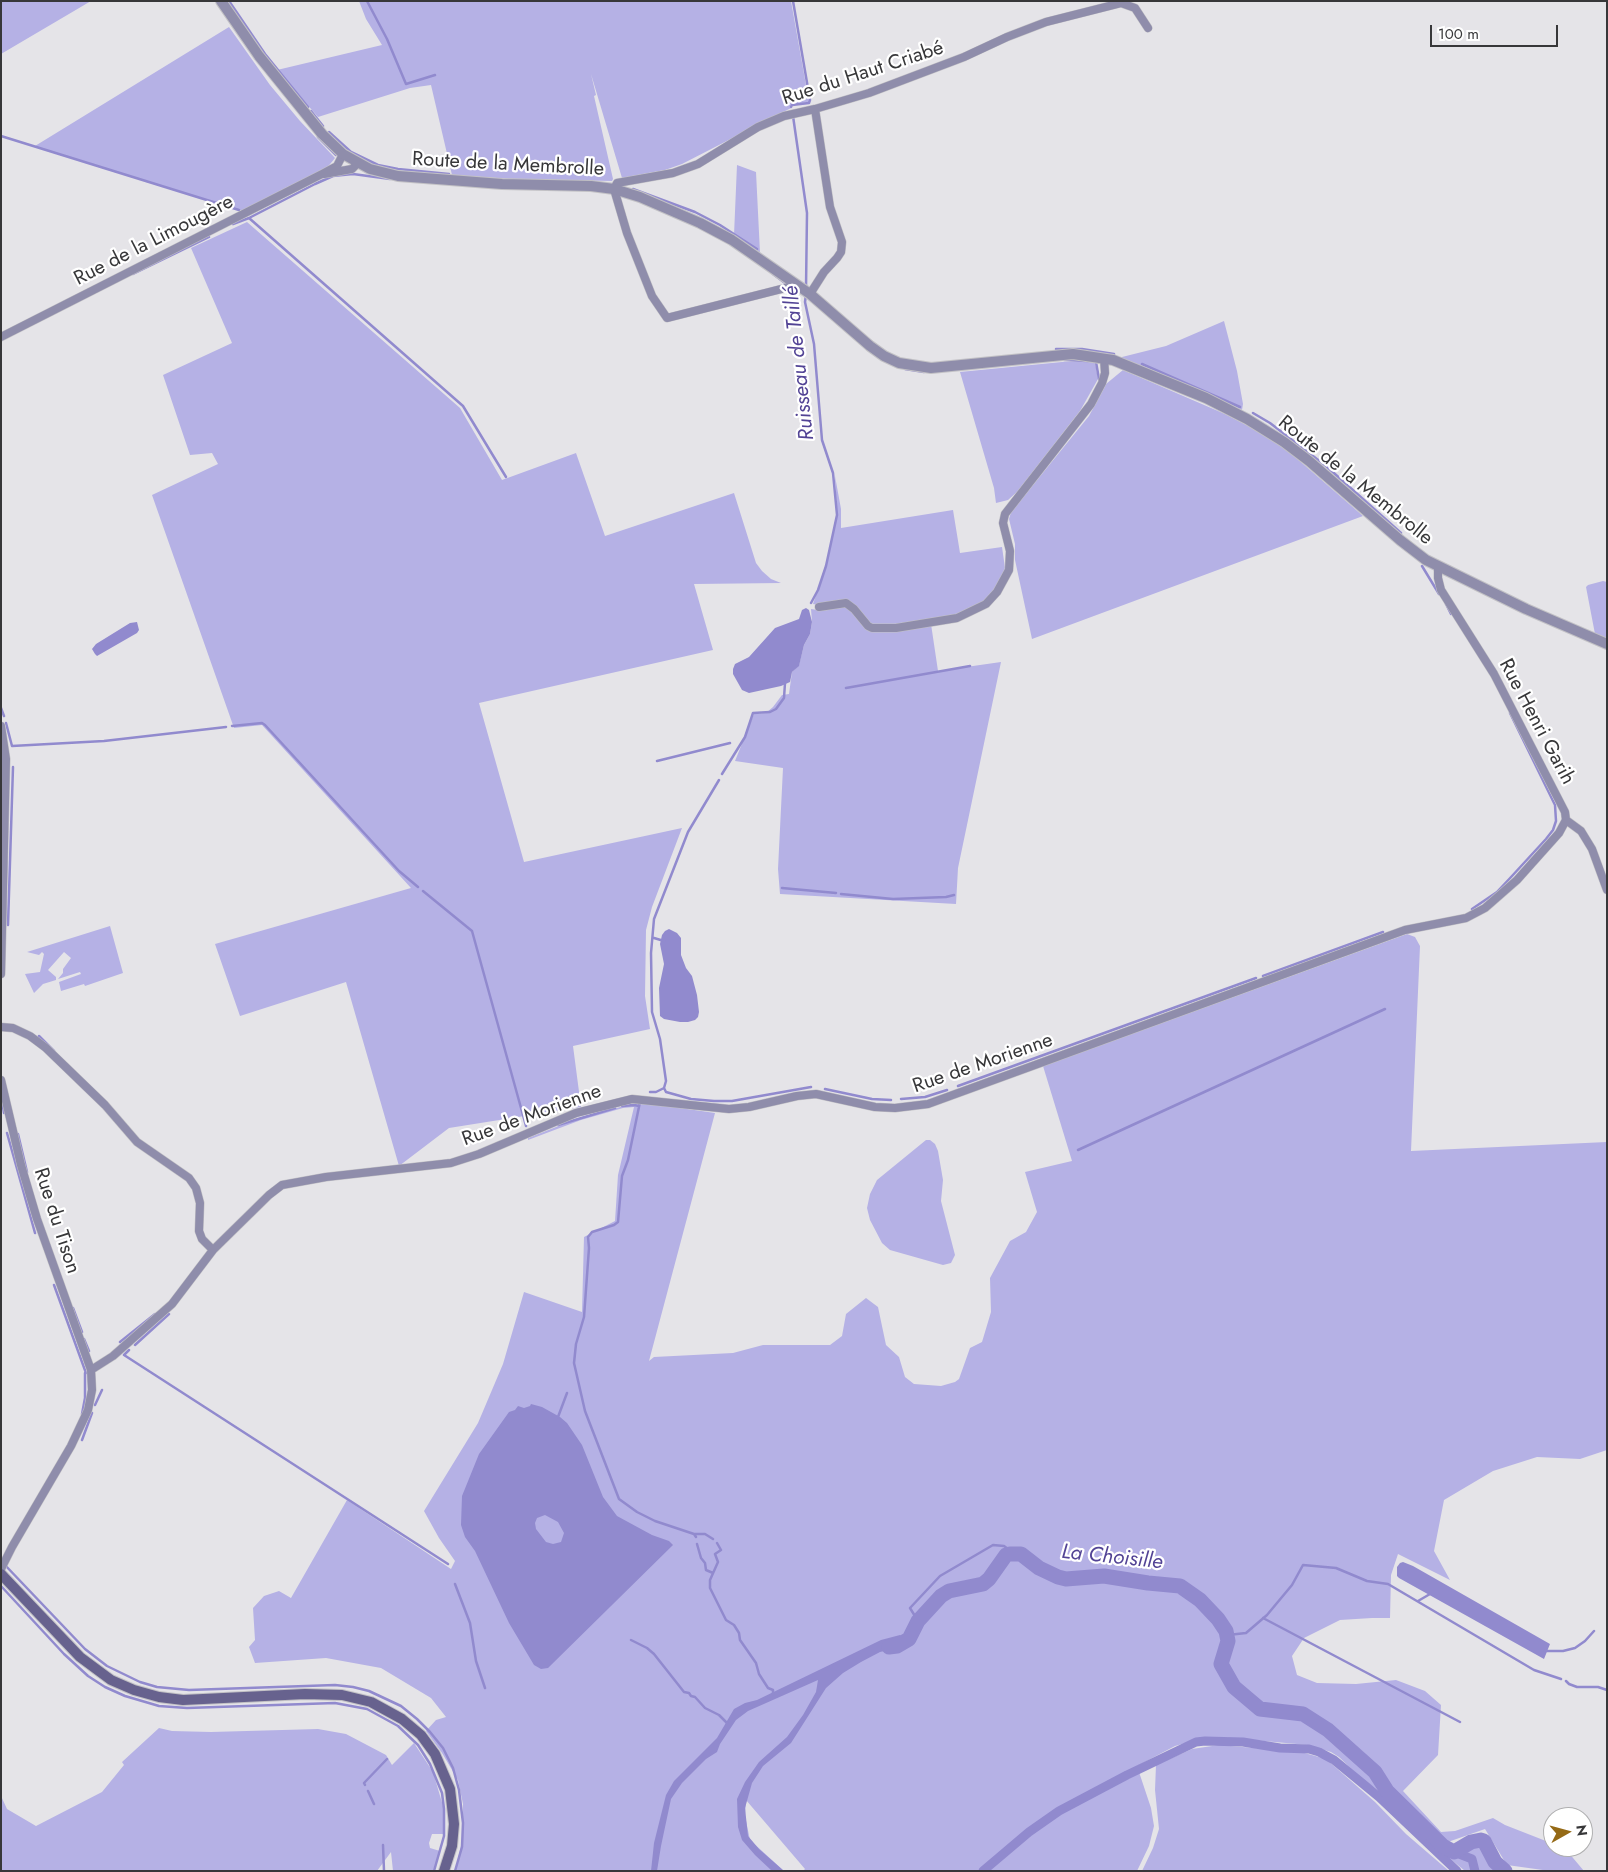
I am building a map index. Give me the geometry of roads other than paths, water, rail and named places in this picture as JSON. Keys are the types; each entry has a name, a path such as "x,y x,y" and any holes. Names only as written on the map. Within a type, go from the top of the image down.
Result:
{"main road":[{"path":"1,1574 80,1657 111,1680 134,1690 159,1697 183,1700 321,1694 342,1695 371,1702 402,1719 421,1735 435,1754 450,1789 454,1813 454,1835 444,1871"}],"street":[{"name":"Route de la Membrolle","path":"221,1 259,56 322,134 343,154 370,169 398,176 502,184 591,186 614,189 640,197 700,222 732,240 805,291 870,346 884,356 899,363 931,368 1073,354 1104,358 1206,398 1260,427 1309,461 1400,540 1426,560 1526,609 1607,644"},
{"name":"Rue du Haut Criabé","path":"614,189 617,184 673,173 698,164 765,124 794,113 815,109 869,93 964,57 1046,22 1115,4 1126,4 1139,12 1148,28"},
{"path":"614,189 627,233 652,296 667,318 805,291 841,252 842,242 830,207 815,109"},
{"name":"Rue de la Limougère","path":"1,336 322,174 337,166 343,154"},
{"name":"Rue de la Limougère","path":"322,174 348,171 358,163"},
{"path":"819,608 846,603 872,628 896,628 949,621 986,604 997,592 1009,570 1010,551 1003,523 1004,514 1091,404 1106,373 1104,358"},
{"name":"Rue Henri Garih","path":"1438,566 1441,590 1494,674 1565,812 1566,820 1581,831 1592,849 1607,890"},
{"path":"1,726 6,760 1,974"},
{"name":"Rue de Morienne","path":"91,1370 113,1356 172,1304 213,1250 269,1195 282,1186 326,1177 451,1163 479,1154 576,1113 632,1099 729,1109 816,1094 875,1107 895,1108 928,1104 1212,1002 1262,981 1404,930 1466,918 1485,908 1512,885 1551,843 1566,820"},
{"path":"1,1027 13,1028 38,1042 105,1105 137,1142 189,1178 196,1188 200,1203 199,1231 202,1239 213,1250"},
{"name":"Rue du Tison","path":"1,1080 36,1219 91,1370"},
{"path":"1,1569 12,1547 62,1464 88,1410 92,1390 91,1370"}],"waterway":[{"path":"229,1 265,54 308,107"},
{"path":"367,1 387,39 406,84 435,75"},
{"name":"Ruisseau de Taillé","path":"791,107 792,105 809,103 810,100 793,1"},
{"path":"311,111 323,126"},
{"name":"Ruisseau de Taillé","path":"793,116 807,213 806,288"},
{"path":"329,132 351,152 378,165 449,174"},
{"path":"1,136 239,210"},
{"path":"318,137 336,155"},
{"path":"233,224 249,218 333,176 353,174 390,179"},
{"path":"633,189 695,212 720,225 757,249"},
{"path":"249,218 463,406 506,477"},
{"path":"133,274 209,237"},
{"path":"773,274 785,283"},
{"name":"Ruisseau de Taillé","path":"806,294 805,302 814,344 822,440 833,473 837,515 826,566 818,590 811,603"},
{"path":"1056,349 1082,349 1114,354"},
{"path":"1064,360 1088,361"},
{"path":"1096,362 1099,379"},
{"path":"1142,364 1240,407"},
{"path":"905,369 924,372"},
{"path":"1253,413 1270,423 1326,466 1401,533"},
{"path":"1422,566 1439,594"},
{"path":"1446,604 1451,614"},
{"path":"846,688 970,666"},
{"name":"Ruisseau de Taillé","path":"722,774 745,737 753,713 770,712 776,709 784,698 785,683"},
{"path":"1,708 4,716"},
{"path":"1472,909 1497,892 1546,839 1553,830 1556,821 1555,805 1510,713"},
{"path":"6,723 12,746 104,741 226,727"},
{"path":"232,726 262,723 265,725 399,871 418,887"},
{"path":"657,761 730,743"},
{"path":"8,925 13,767"},
{"name":"Ruisseau de Taillé","path":"650,1092 656,1092 664,1088 666,1081 660,1039 652,1012 651,953 654,919 688,832 719,780"},
{"path":"782,888 836,893"},
{"path":"423,891 472,931 526,1126"},
{"path":"841,894 893,899 954,895"},
{"path":"1263,976 1383,932"},
{"path":"654,938 664,941"},
{"path":"958,1086 1256,978"},
{"path":"1078,1150 1385,1009"},
{"path":"39,1036 54,1051"},
{"path":"664,1088 666,1092 691,1099 732,1101 811,1087"},
{"path":"825,1089 872,1099 891,1100"},
{"path":"901,1099 925,1097 947,1090"},
{"path":"2,1101 4,1113"},
{"name":"Ruisseau de Taillé","path":"640,1102 628,1160 622,1176 618,1222 592,1232 588,1237 589,1248 584,1317 576,1344 574,1363 585,1411 619,1499 637,1512 655,1521 694,1534 696,1537"},
{"path":"622,1106 639,1106"},
{"path":"558,1125 615,1108"},
{"path":"7,1133 35,1233"},
{"path":"18,1134 27,1172"},
{"path":"54,1285 86,1373"},
{"path":"73,1308 82,1332"},
{"path":"120,1342 155,1314"},
{"path":"135,1345 169,1314"},
{"path":"84,1339 89,1351"},
{"path":"129,1350 124,1355 448,1564"},
{"path":"82,1414 85,1398 85,1373"},
{"path":"95,1405 102,1390"},
{"path":"558,1417 567,1393"},
{"path":"82,1440 92,1413"},
{"name":"Ruisseau de Taillé","path":"694,1534 705,1534 713,1539"},
{"name":"Ruisseau de Taillé","path":"717,1543 721,1550 715,1554 718,1562 710,1580 710,1588 726,1620 734,1625 739,1633 740,1640 756,1663 759,1674 768,1688 773,1690 773,1694"},
{"name":"Ruisseau de Taillé","path":"697,1544 706,1570 713,1573"},
{"path":"918,1621 910,1608 940,1576 993,1545 1004,1546 1010,1554"},
{"name":"La Choisille","path":"889,1647 897,1646 909,1639 918,1621 941,1596 949,1591 983,1584 989,1579 1006,1555 1010,1554 1021,1554 1039,1568 1066,1579 1104,1576 1180,1586 1200,1600 1218,1619 1226,1631 1228,1641 1221,1664 1234,1687 1260,1709 1303,1714 1328,1730 1375,1772 1387,1791 1443,1846 1454,1852 1471,1842 1484,1841 1495,1862 1505,1871"},
{"path":"4,1564 85,1649 107,1666 140,1682 157,1687 189,1690 335,1685 369,1691 401,1706 430,1732 443,1748 453,1768 459,1790 463,1823 462,1847 455,1871"},
{"path":"1228,1635 1246,1633 1267,1615 1292,1585 1303,1565 1336,1568 1367,1581 1388,1584 1534,1670 1561,1679"},
{"path":"455,1584 470,1623 476,1661 485,1688"},
{"path":"1,1586 64,1654 88,1676 105,1687 125,1696 159,1706 187,1708 335,1703 367,1709 398,1726 418,1745 430,1764 442,1793 444,1836 434,1871"},
{"path":"1418,1601 1430,1594"},
{"path":"1263,1618 1460,1722"},
{"path":"1545,1651 1563,1651 1575,1648 1594,1631"},
{"path":"631,1640 654,1654 684,1692 695,1697 705,1708 719,1715 727,1723"},
{"path":"1566,1681 1577,1687 1598,1687 1607,1690"},
{"path":"983,1871 1029,1832 1059,1811 1127,1775 1196,1742 1205,1741 1243,1742 1280,1748 1309,1749 1319,1752 1334,1760 1379,1797 1457,1871"},
{"path":"365,1785 364,1783 387,1759"},
{"path":"368,1791 374,1804"},
{"path":"383,1845 384,1871"},
{"name":"La Choisille","path":"1454,1852 1472,1859 1475,1871"}]}
